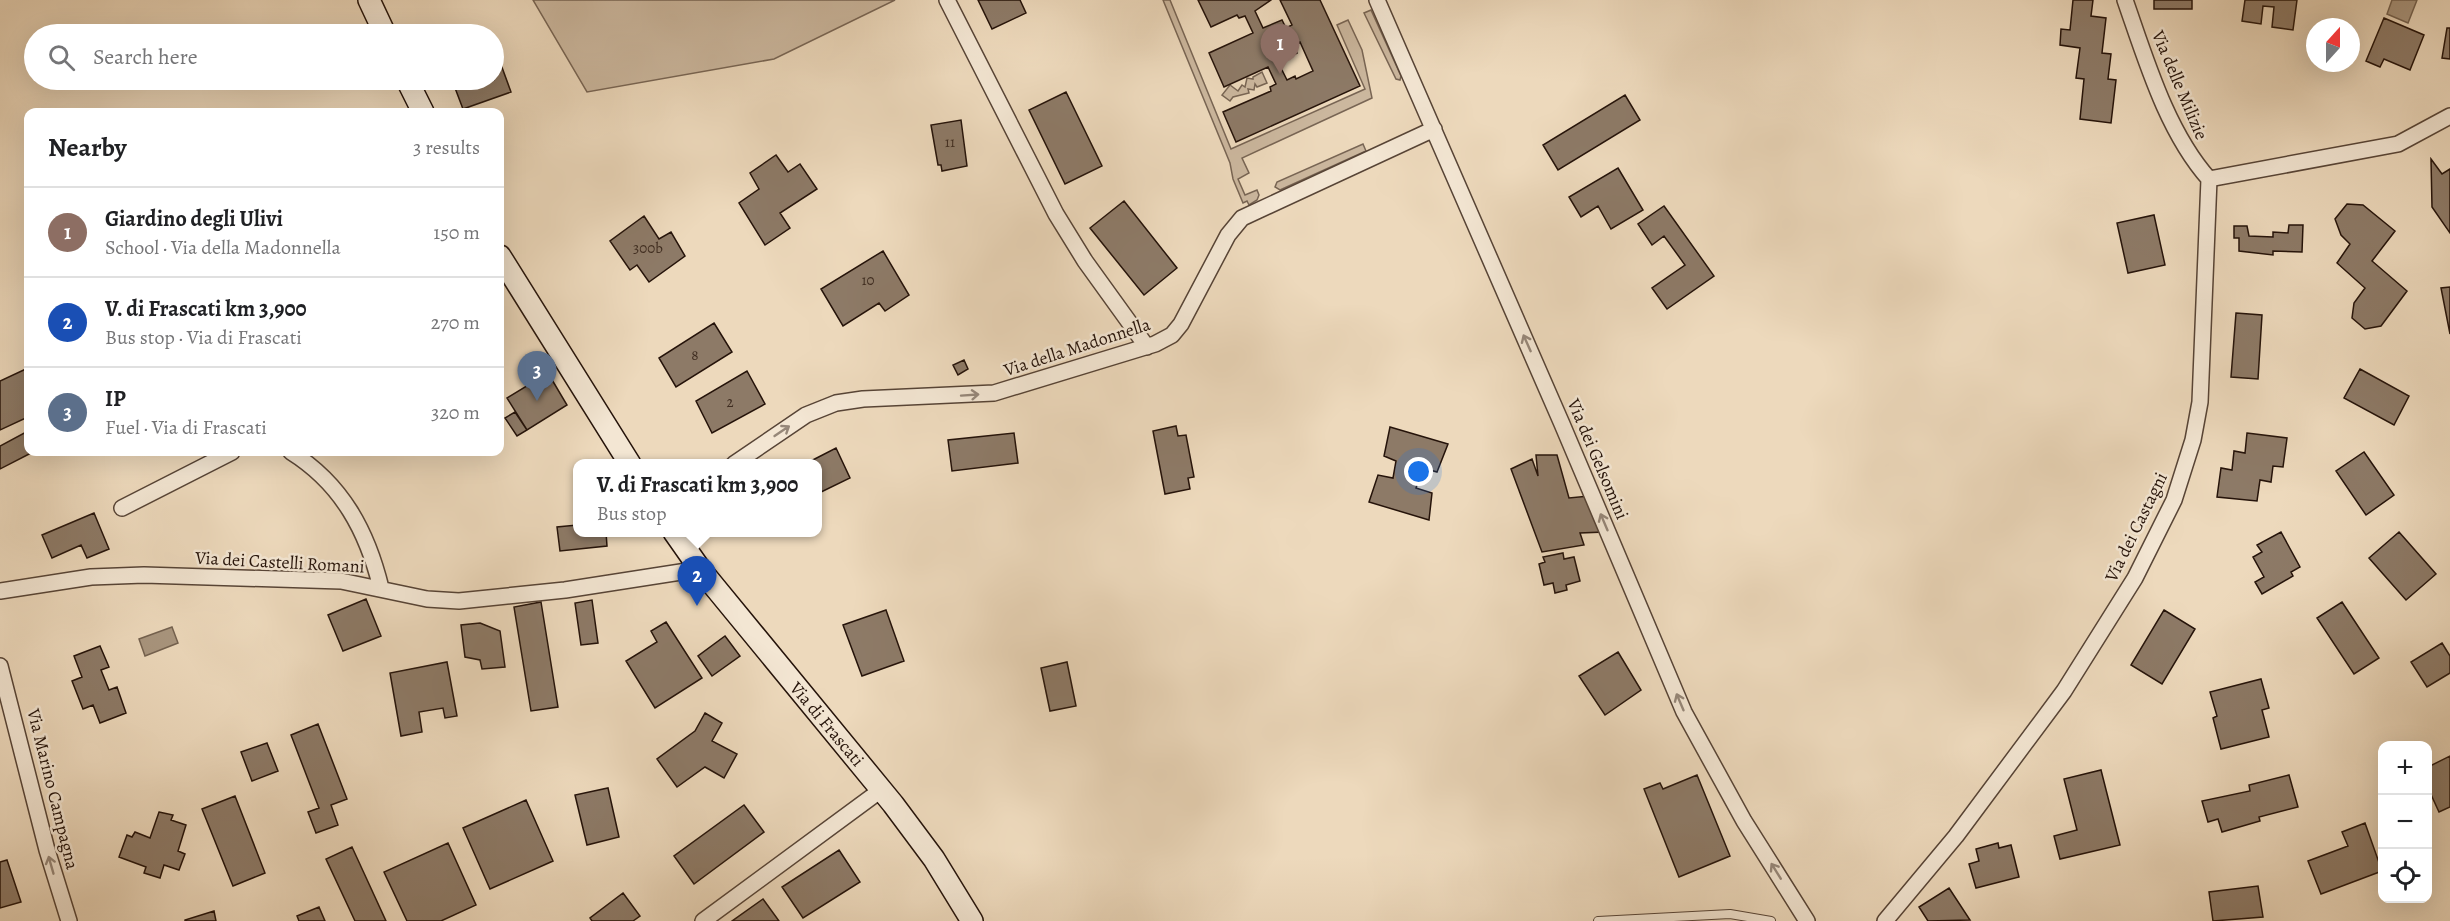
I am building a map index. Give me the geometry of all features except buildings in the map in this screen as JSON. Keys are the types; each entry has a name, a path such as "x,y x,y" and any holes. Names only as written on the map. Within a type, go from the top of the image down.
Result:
{"main road":[{"path":"369,0 381,24"},
{"path":"412,90 421,108"},
{"path":"504,262 627,459"},
{"name":"Via di Frascati","path":"677,537 699,569 881,790 934,860 972,921"}],"street":[{"path":"946,0 1059,220 1085,261 1147,347"},
{"name":"Via dei Gelsomini","path":"1377,0 1684,712 1744,821 1807,921"},
{"name":"Via delle Milizie","path":"2125,0 2172,124 2190,157 2209,179"},
{"path":"2209,179 2398,144 2450,116"},
{"name":"Via della Madonnella","path":"741,459 806,415 836,403 863,399 994,393 1147,347 1172,335 1189,312 1228,235 1242,218 1434,129"},
{"name":"Via dei Castagni","path":"1885,921 1956,836 2064,691 2135,578 2171,506 2191,448 2200,402 2209,179"},
{"path":"122,508 224,456"},
{"path":"296,456 326,479 349,507 367,541 381,588"},
{"name":"Via dei Castelli Romani","path":"0,591 91,577 144,575 323,580 381,588 427,599 476,600 565,590 699,569"},
{"name":"Via Marino Campagna","path":"0,666 47,850 69,921"},
{"path":"703,921 881,790"}],"lane":[{"path":"1598,921 1730,914 1771,921"}],"shaded area":[{"path":"533,0 895,0 774,59 587,92"},
{"path":"1163,0 1170,0 1231,149 1365,89 1337,25 1348,20 1362,50 1372,98 1242,158 1249,173 1238,179 1245,195 1257,190 1259,195 1257,200 1249,205 1247,201 1243,203 1233,179 1230,163"},
{"path":"2392,0 2417,0 2408,23 2387,14"},
{"path":"1371,10 1401,76 1400,80 1396,79 1364,13"},
{"path":"1262,72 1267,83 1257,87 1255,84 1254,90 1248,89 1249,93 1233,97 1230,101 1222,95 1230,85 1238,91 1242,85 1245,87 1247,78 1253,79"},
{"path":"1363,144 1366,151 1280,190 1275,187 1277,182"},
{"path":"172,627 178,643 145,656 139,639"}],"place":[{"name":"Giardino degli Ulivi","path":"1280,74"},
{"name":"IP","path":"537,401"},
{"name":"V. di Frascati km 3,900","path":"697,606"}]}
